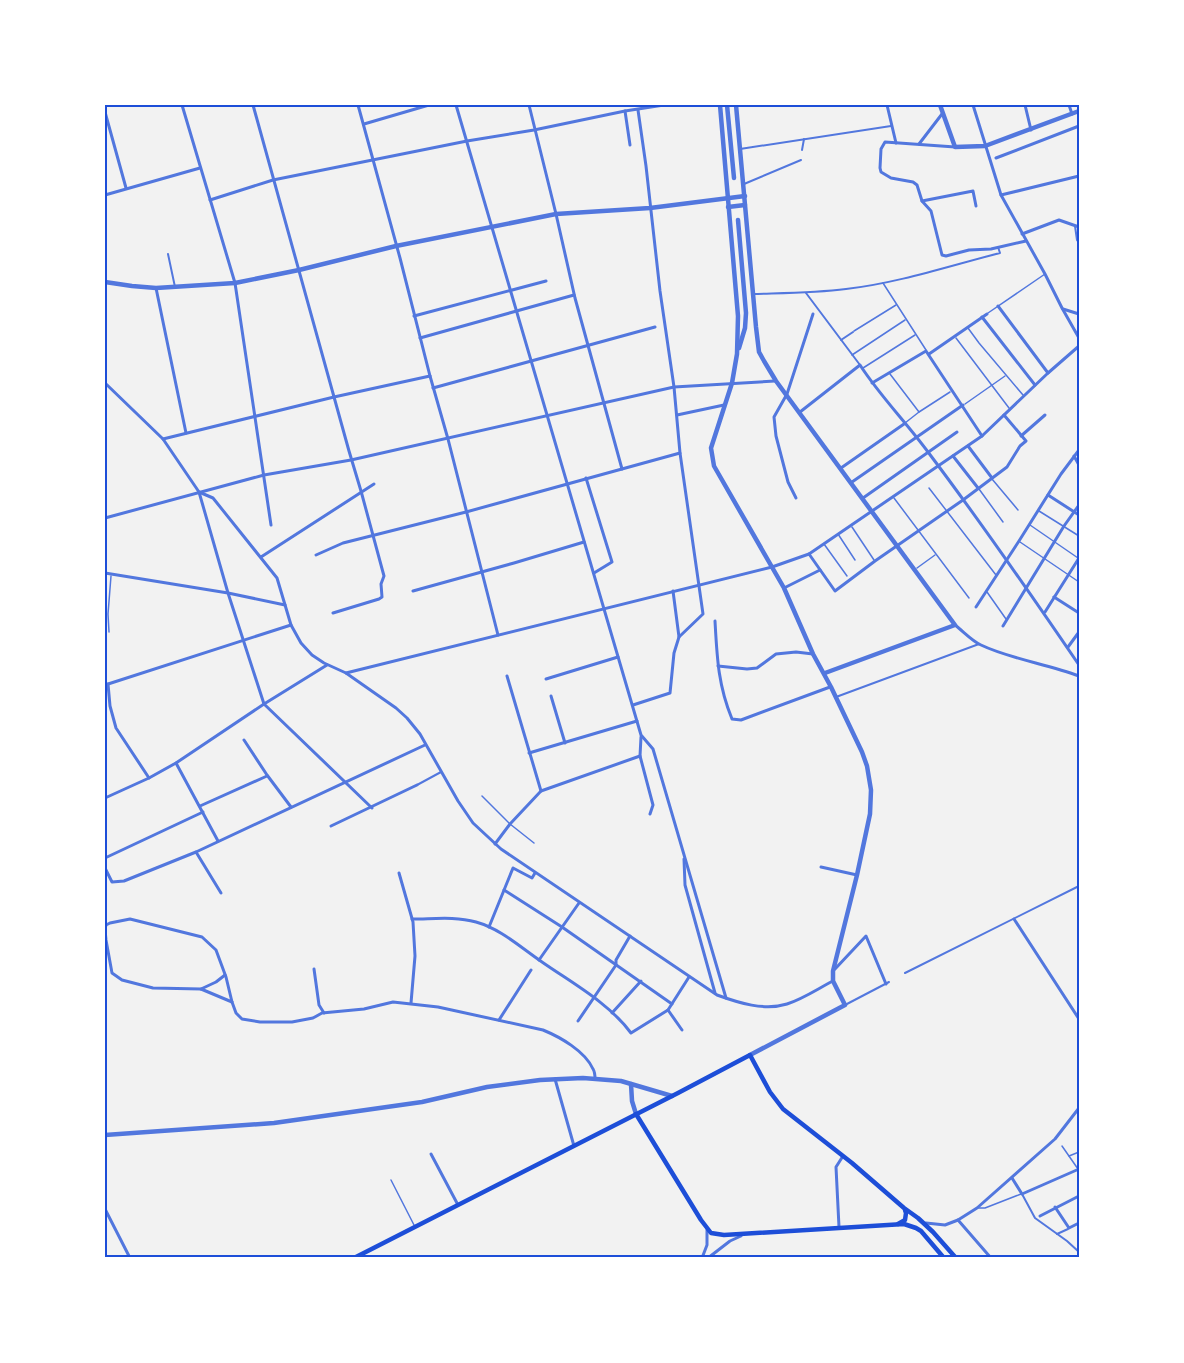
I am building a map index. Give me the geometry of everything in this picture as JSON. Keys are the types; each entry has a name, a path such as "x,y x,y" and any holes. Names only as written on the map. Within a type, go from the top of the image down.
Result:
{"main road":[{"path":"354,1258 750,1054 770,1092 783,1109 918,1218 956,1258"},
{"path":"636,1114 711,1233 746,1234 904,1224 916,1228 929,1239 944,1258"},
{"path":"896,1224 902,1222 906,1217 904,1208"}],"street":[{"path":"182,105 235,283 271,525"},
{"path":"253,105 384,576 381,584 382,597 333,613"},
{"path":"358,105 498,635"},
{"path":"363,124 429,105"},
{"path":"456,105 641,735 640,756 653,805 650,814"},
{"path":"529,105 574,295 622,469"},
{"path":"210,200 273,180 664,105"},
{"path":"720,105 738,315 737,354"},
{"path":"727,105 734,178"},
{"path":"736,105 759,352 776,381 956,626 979,644 995,651 1079,676"},
{"path":"886,105 896,142"},
{"path":"940,105 955,147"},
{"path":"973,105 1000,195 1079,338"},
{"path":"1025,105 1031,130"},
{"path":"1069,105 1072,114"},
{"path":"641,108 660,291 703,614 679,637"},
{"path":"625,111 630,145"},
{"path":"1026,241 942,255 932,211 922,201 915,183 891,178 881,172 881,149 885,142 955,147 985,146 1079,111"},
{"path":"105,112 126,188"},
{"path":"918,144 943,112"},
{"path":"740,149 892,126"},
{"path":"996,158 1079,126"},
{"path":"802,150 804,139"},
{"path":"744,184 801,159"},
{"path":"105,195 200,168"},
{"path":"1000,195 1079,176"},
{"path":"922,201 973,191 976,206"},
{"path":"105,282 156,288 235,283 396,246 556,214 650,208 745,196"},
{"path":"728,207 746,205"},
{"path":"738,220 746,313 745,328 726,405 711,448 714,466 784,588 867,766 871,790 870,814 833,971 833,981 845,1005"},
{"path":"1022,234 1059,220 1077,226 1079,243"},
{"path":"753,294 806,293 882,283 1000,253 998,247"},
{"path":"168,254 175,287"},
{"path":"105,270 105,276"},
{"path":"414,316 546,280"},
{"path":"156,288 186,433"},
{"path":"806,293 872,383 928,452 1027,588 1079,665"},
{"path":"420,338 574,295"},
{"path":"998,306 1048,373"},
{"path":"1062,308 1079,314"},
{"path":"796,498 788,482 774,417 787,394 813,314"},
{"path":"872,383 955,337 987,314"},
{"path":"982,317 1035,385"},
{"path":"433,388 655,327"},
{"path":"841,340 853,332"},
{"path":"346,673 772,567 808,554 982,436 1079,346"},
{"path":"927,353 982,436"},
{"path":"800,412 861,367"},
{"path":"163,439 430,376"},
{"path":"105,518 264,475 351,460 674,387 776,381"},
{"path":"105,383 163,439 199,492 228,593 264,704 372,808"},
{"path":"676,415 726,405"},
{"path":"852,482 963,405"},
{"path":"808,554 835,591 1007,467 1020,446 1026,441 1004,415"},
{"path":"1021,436 1045,415"},
{"path":"841,468 904,424"},
{"path":"863,498 957,432"},
{"path":"968,446 992,478"},
{"path":"976,607 1079,450"},
{"path":"316,555 343,543 680,453"},
{"path":"953,456 978,489"},
{"path":"1074,456 1079,465"},
{"path":"586,478 612,561 594,573"},
{"path":"261,557 374,484"},
{"path":"199,492 213,498 277,578 291,626 301,643 312,655 346,673 402,713 420,734 473,823 501,849 689,977 726,998 747,1004 773,1006 787,1004 833,981"},
{"path":"1048,495 1079,515"},
{"path":"1003,626 1079,505"},
{"path":"413,591 585,542"},
{"path":"1043,614 1079,559"},
{"path":"784,588 820,570"},
{"path":"105,573 228,593 285,605"},
{"path":"633,706 670,693 674,653 679,637 673,591"},
{"path":"1054,597 1079,613"},
{"path":"715,621 718,666 724,699 732,719 741,720 831,687"},
{"path":"149,778 116,728 107,684 291,626"},
{"path":"825,673 956,626"},
{"path":"1067,648 1079,632"},
{"path":"836,697 979,644"},
{"path":"718,666 757,668 776,654 796,652 813,654"},
{"path":"546,679 618,657"},
{"path":"105,798 176,763 328,664"},
{"path":"507,676 541,791"},
{"path":"551,696 565,743"},
{"path":"529,753 637,721"},
{"path":"641,735 653,749 726,998"},
{"path":"244,740 267,776 291,807"},
{"path":"105,868 112,882 124,881 196,852 426,745"},
{"path":"495,844 541,791 640,756"},
{"path":"176,763 218,841"},
{"path":"331,826 372,808 441,772"},
{"path":"201,807 267,776"},
{"path":"105,858 203,812"},
{"path":"196,852 220,893"},
{"path":"684,855 685,885 715,993"},
{"path":"821,867 857,875"},
{"path":"489,927 513,868 532,878 535,873"},
{"path":"399,873 412,920 415,956 411,1003"},
{"path":"905,973 1079,886"},
{"path":"504,890 562,927 672,1004"},
{"path":"539,960 579,902"},
{"path":"412,920 449,918 475,921 503,933 612,1012 631,1033 668,1010 689,977"},
{"path":"112,973 105,940 106,925 130,919 202,938 216,950 236,1013 242,1019 260,1022 292,1022 313,1018 324,1013 364,1009 393,1002 465,1012 543,1030 558,1036 581,1053 593,1069 596,1079"},
{"path":"1014,919 1079,1019"},
{"path":"578,1021 616,965 616,960 630,936"},
{"path":"750,1054 887,983 866,936 833,971"},
{"path":"314,969 319,1005 324,1013"},
{"path":"499,1020 531,970"},
{"path":"105,973 112,973 122,980 153,988 201,989 232,1002"},
{"path":"201,989 225,975"},
{"path":"612,1012 641,981"},
{"path":"668,1010 682,1030"},
{"path":"555,1079 573,1146"},
{"path":"105,1135 274,1123 422,1102 498,1085 555,1079 621,1081 672,1096"},
{"path":"631,1084 632,1101 636,1114"},
{"path":"918,1218 927,1224 945,1225 977,1208 1055,1139 1079,1108"},
{"path":"431,1154 458,1205"},
{"path":"839,1228 836,1167 843,1156"},
{"path":"1022,1194 1079,1169"},
{"path":"1012,1178 1035,1218 1079,1252"},
{"path":"1035,1218 1079,1196"},
{"path":"1055,1207 1069,1228"},
{"path":"105,1209 130,1258"},
{"path":"958,1220 991,1258"},
{"path":"1057,1234 1079,1223"},
{"path":"702,1258 706,1245 706,1228"},
{"path":"708,1258 730,1241 746,1234"}],"lane":[{"path":"987,314 1045,274"},
{"path":"882,283 927,353"},
{"path":"853,332 896,304"},
{"path":"852,355 906,319"},
{"path":"968,328 1024,396"},
{"path":"861,367 916,335"},
{"path":"955,337 1010,409"},
{"path":"889,373 919,412"},
{"path":"963,405 1006,376"},
{"path":"904,424 952,390"},
{"path":"992,478 1018,510"},
{"path":"929,488 996,575"},
{"path":"978,489 1003,522"},
{"path":"892,496 969,598"},
{"path":"1039,510 1079,536"},
{"path":"850,525 875,561"},
{"path":"1030,525 1079,559"},
{"path":"838,534 855,560"},
{"path":"1019,541 1079,582"},
{"path":"824,544 847,576"},
{"path":"914,570 936,554"},
{"path":"109,632 111,574"},
{"path":"986,591 1006,619"},
{"path":"482,796 510,824 534,843"},
{"path":"1055,1139 1059,1143"},
{"path":"1062,1146 1079,1169"},
{"path":"1069,1156 1079,1152"},
{"path":"392,1180 415,1227"},
{"path":"977,1208 986,1208 1022,1194"}]}
